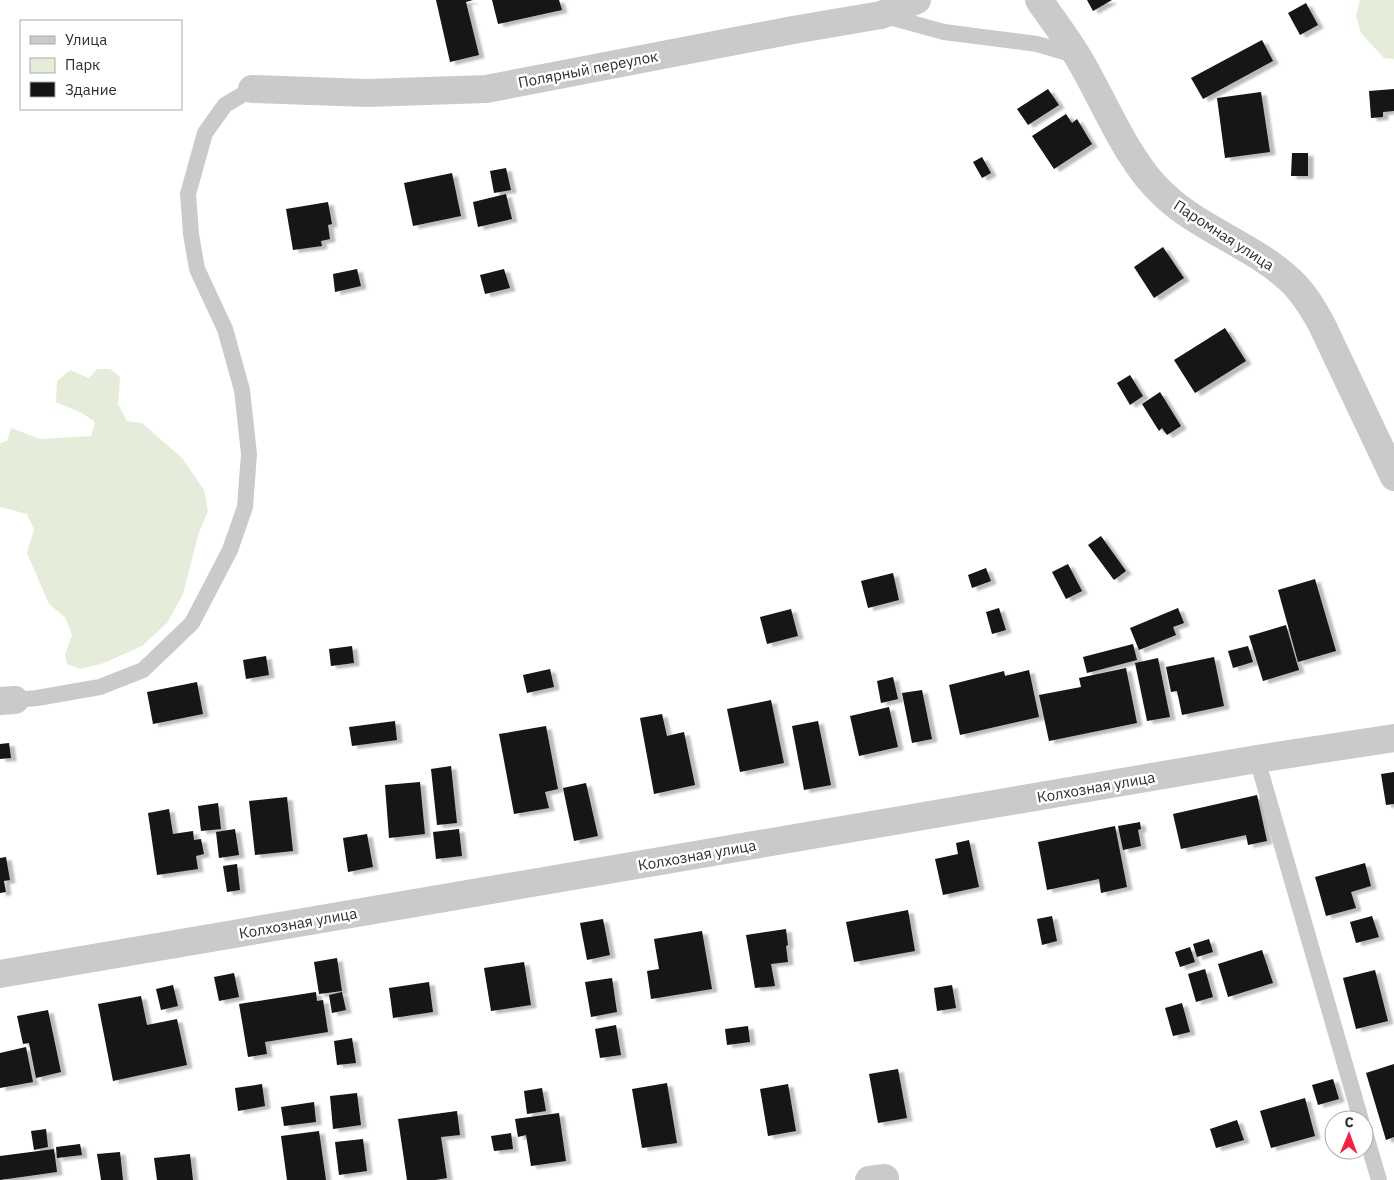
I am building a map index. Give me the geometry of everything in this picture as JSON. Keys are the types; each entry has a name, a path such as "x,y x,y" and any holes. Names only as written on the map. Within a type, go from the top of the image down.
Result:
{"street":[{"name":"Полярный переулок","path":"252,89 367,93 486,89 881,15 917,0"},
{"name":"Паромная улица","path":"1040,0 1078,56 1132,155 1146,176 1186,213 1270,263 1291,280 1308,300 1321,323 1394,477"},
{"name":"Колхозная улица","path":"0,974 1257,759 1394,738"}],"lane":[{"path":"881,15 944,32 1037,44 1078,56"},
{"path":"8,701 100,687 143,670 192,623 230,550 245,507 249,454 242,390 225,329 197,269 190,234 188,194 205,133 225,105 252,89"},
{"path":"1257,759 1358,1110"},
{"path":"1373,1160 1379,1180"}],"green space":[{"path":"1360,0 1394,0 1394,59 1384,58 1361,33 1356,16"},
{"path":"97,369 110,369 120,377 118,404 127,421 142,423 182,458 204,490 208,511 199,532 183,594 167,623 142,646 104,663 80,669 67,664 65,654 72,635 65,617 49,604 27,553 34,529 27,514 0,507 0,443 7,441 11,428 40,439 91,436 95,422 82,413 56,402 57,381 70,370 89,378"}],"building":[{"path":"436,0 473,0 466,2 479,55 450,62"},
{"path":"492,0 559,0 562,10 498,24"},
{"path":"1087,0 1112,0 1093,11"},
{"path":"1306,3 1318,25 1300,35 1288,13"},
{"path":"1262,40 1273,61 1203,99 1191,78"},
{"path":"1048,89 1059,105 1028,125 1017,109"},
{"path":"1394,89 1394,111 1383,112 1383,117 1371,118 1369,91"},
{"path":"1261,92 1270,152 1225,158 1217,98"},
{"path":"1066,114 1072,123 1077,119 1092,144 1054,169 1032,136"},
{"path":"1292,153 1308,153 1308,176 1291,176"},
{"path":"982,157 991,173 982,178 973,162"},
{"path":"506,168 511,190 494,193 490,171"},
{"path":"452,173 461,216 413,226 404,183"},
{"path":"506,194 512,219 478,227 473,202"},
{"path":"328,202 332,224 328,225 330,239 321,241 322,246 293,250 286,209"},
{"path":"1163,247 1184,278 1154,298 1134,267"},
{"path":"357,269 361,286 335,292 333,274"},
{"path":"504,269 510,288 485,294 480,275"},
{"path":"1225,328 1246,361 1195,393 1174,360"},
{"path":"1130,375 1143,396 1130,405 1117,383"},
{"path":"1160,392 1181,426 1167,435 1162,428 1159,431 1142,404"},
{"path":"1101,536 1126,571 1114,580 1088,545"},
{"path":"1068,564 1082,591 1066,599 1052,572"},
{"path":"986,568 991,581 972,588 968,575"},
{"path":"893,573 899,600 868,608 861,581"},
{"path":"1315,579 1336,651 1298,662 1278,590"},
{"path":"999,608 1006,630 992,634 986,612"},
{"path":"1178,608 1184,623 1173,627 1176,635 1139,650 1130,628"},
{"path":"791,609 798,636 767,644 760,617"},
{"path":"1286,625 1299,670 1263,681 1249,636"},
{"path":"1133,644 1137,660 1087,673 1083,657"},
{"path":"352,646 354,663 331,666 329,649"},
{"path":"1248,646 1253,662 1233,668 1228,651"},
{"path":"266,656 269,675 246,679 243,660"},
{"path":"1214,657 1224,706 1182,715 1177,691 1171,692 1166,667"},
{"path":"1158,658 1170,717 1147,721 1135,663"},
{"path":"1126,668 1137,723 1049,741 1039,695 1081,687 1079,678"},
{"path":"550,669 554,687 527,693 523,675"},
{"path":"1029,670 1039,717 960,735 949,685 1004,671 1005,676"},
{"path":"893,677 898,699 881,703 877,681"},
{"path":"197,682 203,714 153,724 147,692"},
{"path":"922,690 932,739 912,743 902,693"},
{"path":"771,700 784,763 740,772 727,709"},
{"path":"889,707 898,747 859,756 850,716"},
{"path":"662,714 667,736 684,732 695,785 654,794 640,718"},
{"path":"395,721 397,740 352,746 349,727"},
{"path":"818,721 831,785 804,790 792,726"},
{"path":"546,726 558,789 545,792 549,808 514,814 499,734"},
{"path":"9,743 11,758 0,759 0,744"},
{"path":"451,766 457,823 437,825 431,769"},
{"path":"1394,772 1394,804 1386,805 1381,774"},
{"path":"420,782 425,834 389,838 385,785"},
{"path":"586,783 598,836 574,841 563,788"},
{"path":"1257,795 1267,841 1248,845 1246,835 1181,849 1173,814"},
{"path":"287,797 293,851 255,855 249,801"},
{"path":"218,803 221,829 201,831 198,806"},
{"path":"169,809 173,834 193,831 194,840 201,839 204,854 196,856 198,869 157,875 148,813"},
{"path":"1140,822 1141,829 1138,830 1141,846 1123,850 1118,826"},
{"path":"1115,826 1127,887 1101,893 1099,879 1047,890 1038,842"},
{"path":"235,829 239,855 219,858 216,832"},
{"path":"459,829 462,856 436,859 433,832"},
{"path":"367,834 373,867 348,872 343,838"},
{"path":"969,840 979,887 943,895 935,859 958,854 956,843"},
{"path":"6,857 10,880 4,881 6,892 0,893 0,858"},
{"path":"1365,863 1371,886 1351,892 1356,908 1326,916 1315,877"},
{"path":"237,864 240,890 227,892 223,866"},
{"path":"908,910 915,951 854,962 846,922"},
{"path":"1052,916 1057,941 1042,945 1037,919"},
{"path":"1372,916 1379,937 1356,943 1350,922"},
{"path":"603,919 610,955 587,960 580,923"},
{"path":"786,929 788,962 771,964 775,986 755,988 746,935"},
{"path":"702,931 712,989 651,999 647,971 659,969 654,939"},
{"path":"1209,939 1213,952 1197,957 1193,944"},
{"path":"1190,947 1195,962 1180,967 1175,952"},
{"path":"1262,950 1273,983 1228,997 1218,964"},
{"path":"337,958 342,991 319,994 314,962"},
{"path":"524,962 531,1005 491,1011 484,968"},
{"path":"1205,969 1213,997 1196,1002 1188,974"},
{"path":"1375,970 1388,1021 1356,1029 1343,978"},
{"path":"234,973 239,997 219,1001 214,977"},
{"path":"612,978 617,1012 591,1017 585,982"},
{"path":"429,982 433,1012 393,1018 389,988"},
{"path":"173,985 178,1006 161,1010 156,989"},
{"path":"952,985 956,1008 937,1011 934,988"},
{"path":"316,992 317,1001 323,1000 328,1032 265,1042 267,1054 248,1057 239,1004"},
{"path":"342,992 346,1010 332,1013 329,995"},
{"path":"141,996 147,1025 177,1019 187,1065 113,1081 98,1004"},
{"path":"1182,1003 1190,1032 1173,1036 1165,1008"},
{"path":"48,1010 61,1072 36,1078 29,1043 23,1044 17,1016"},
{"path":"616,1025 621,1055 600,1058 595,1029"},
{"path":"748,1026 750,1042 727,1045 725,1029"},
{"path":"352,1038 356,1063 337,1065 334,1041"},
{"path":"26,1047 33,1082 0,1088 0,1053"},
{"path":"1394,1064 1394,1137 1386,1140 1366,1073"},
{"path":"898,1069 907,1118 878,1123 869,1074"},
{"path":"1333,1079 1339,1099 1318,1105 1312,1085"},
{"path":"667,1083 677,1143 642,1148 632,1089"},
{"path":"262,1084 265,1106 238,1111 235,1088"},
{"path":"788,1084 796,1131 768,1136 760,1089"},
{"path":"542,1088 546,1111 527,1114 524,1091"},
{"path":"357,1093 361,1125 333,1129 330,1096"},
{"path":"1305,1098 1315,1136 1271,1148 1260,1111"},
{"path":"314,1102 316,1122 284,1126 281,1107"},
{"path":"457,1111 460,1135 441,1137 447,1178 407,1180 398,1119"},
{"path":"559,1113 566,1161 531,1166 526,1135 518,1137 515,1119"},
{"path":"1237,1120 1244,1140 1216,1148 1210,1129"},
{"path":"46,1129 48,1147 34,1150 31,1131"},
{"path":"319,1131 326,1180 287,1180 281,1136"},
{"path":"511,1133 513,1149 494,1151 491,1136"},
{"path":"363,1139 367,1171 339,1175 335,1142"},
{"path":"80,1144 82,1155 57,1158 56,1147"},
{"path":"54,1149 57,1172 0,1180 0,1156"},
{"path":"120,1152 123,1180 101,1180 97,1154"},
{"path":"190,1154 193,1180 157,1180 154,1158"}]}
